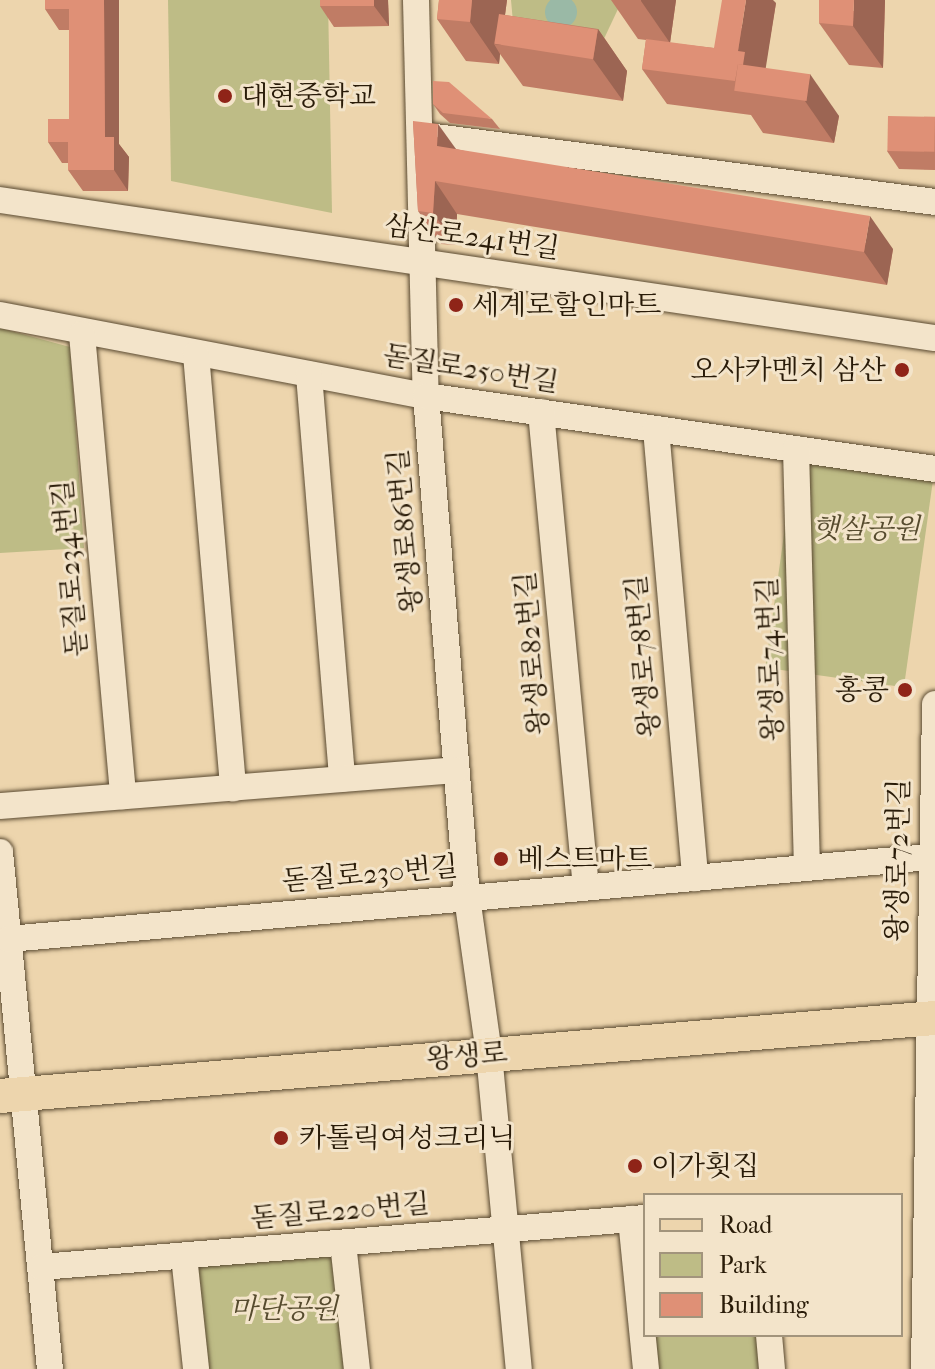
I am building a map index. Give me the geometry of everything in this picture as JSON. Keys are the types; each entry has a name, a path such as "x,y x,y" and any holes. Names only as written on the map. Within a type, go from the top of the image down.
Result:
{"main road":[{"name":"왕생로","path":"12,1095 931,1018"}],"street":[{"name":"왕생로86번길","path":"416,0 426,396 467,897 489,1054 519,1369"},
{"path":"420,135 935,202"},
{"name":"삼산로241번길","path":"0,200 935,338"},
{"name":"돋질로250번길","path":"0,315 82,334 426,396 935,469"},
{"name":"돋질로234번길","path":"82,334 123,796"},
{"path":"196,354 233,788"},
{"path":"309,375 342,779"},
{"name":"왕생로82번길","path":"541,412 586,887"},
{"name":"왕생로78번길","path":"656,429 695,878"},
{"name":"왕생로74번길","path":"796,449 807,868"},
{"name":"왕생로72번길","path":"927,1360 913,1199 931,1018 929,857 935,704"},
{"path":"0,806 456,770"},
{"path":"0,852 9,939 12,1095 41,1267 50,1369"},
{"name":"돋질로230번길","path":"9,939 929,857"},
{"path":"638,1218 643,1312"},
{"name":"돋질로220번길","path":"41,1267 638,1218"},
{"path":"343,1243 357,1369"},
{"path":"184,1256 196,1369"},
{"path":"644,1337 646,1369"},
{"path":"769,1337 772,1369"}],"green space":[{"path":"168,0 328,0 332,213 171,181"},
{"path":"511,0 617,0 618,9 602,43 513,22"},
{"path":"0,328 70,347 84,548 0,553"},
{"name":"햇살공원","path":"796,449 935,468 904,687 765,668"},
{"name":"마단공원","path":"343,1243 357,1369 196,1369 184,1256"},
{"path":"645,1337 769,1337 769,1369 645,1369"}],"shaded area":[{"path":"552,-1 570,-1 576,6 576,18 567,27 555,27 546,18 546,6"}],"building":[{"path":"45,0 104,0 105,137 114,137 114,170 68,170 68,142 48,142 48,119 69,119 69,9 45,9"},
{"path":"320,0 374,0 374,6 320,6"},
{"path":"439,0 472,0 470,22 437,19"},
{"path":"722,0 746,0 738,51 745,52 743,65 738,64 735,81 642,69 646,39 714,48"},
{"path":"819,0 854,0 853,26 819,23"},
{"path":"499,14 598,30 593,59 494,44"},
{"path":"738,64 810,74 807,101 734,91"},
{"path":"433,81 449,82 492,119 443,113 433,104"},
{"path":"888,116 935,117 934,152 887,151"},
{"path":"413,121 438,124 437,146 870,216 864,252 435,181 433,213 418,211"}],"place":[{"name":"대현중학교","path":"225,96"},
{"name":"세계로할인마트","path":"456,305"},
{"name":"오사카멘치 삼산","path":"902,370"},
{"name":"홍콩","path":"905,690"},
{"name":"베스트마트","path":"501,859"},
{"name":"카톨릭여성크리닉","path":"281,1138"},
{"name":"이가횟집","path":"635,1166"}]}
